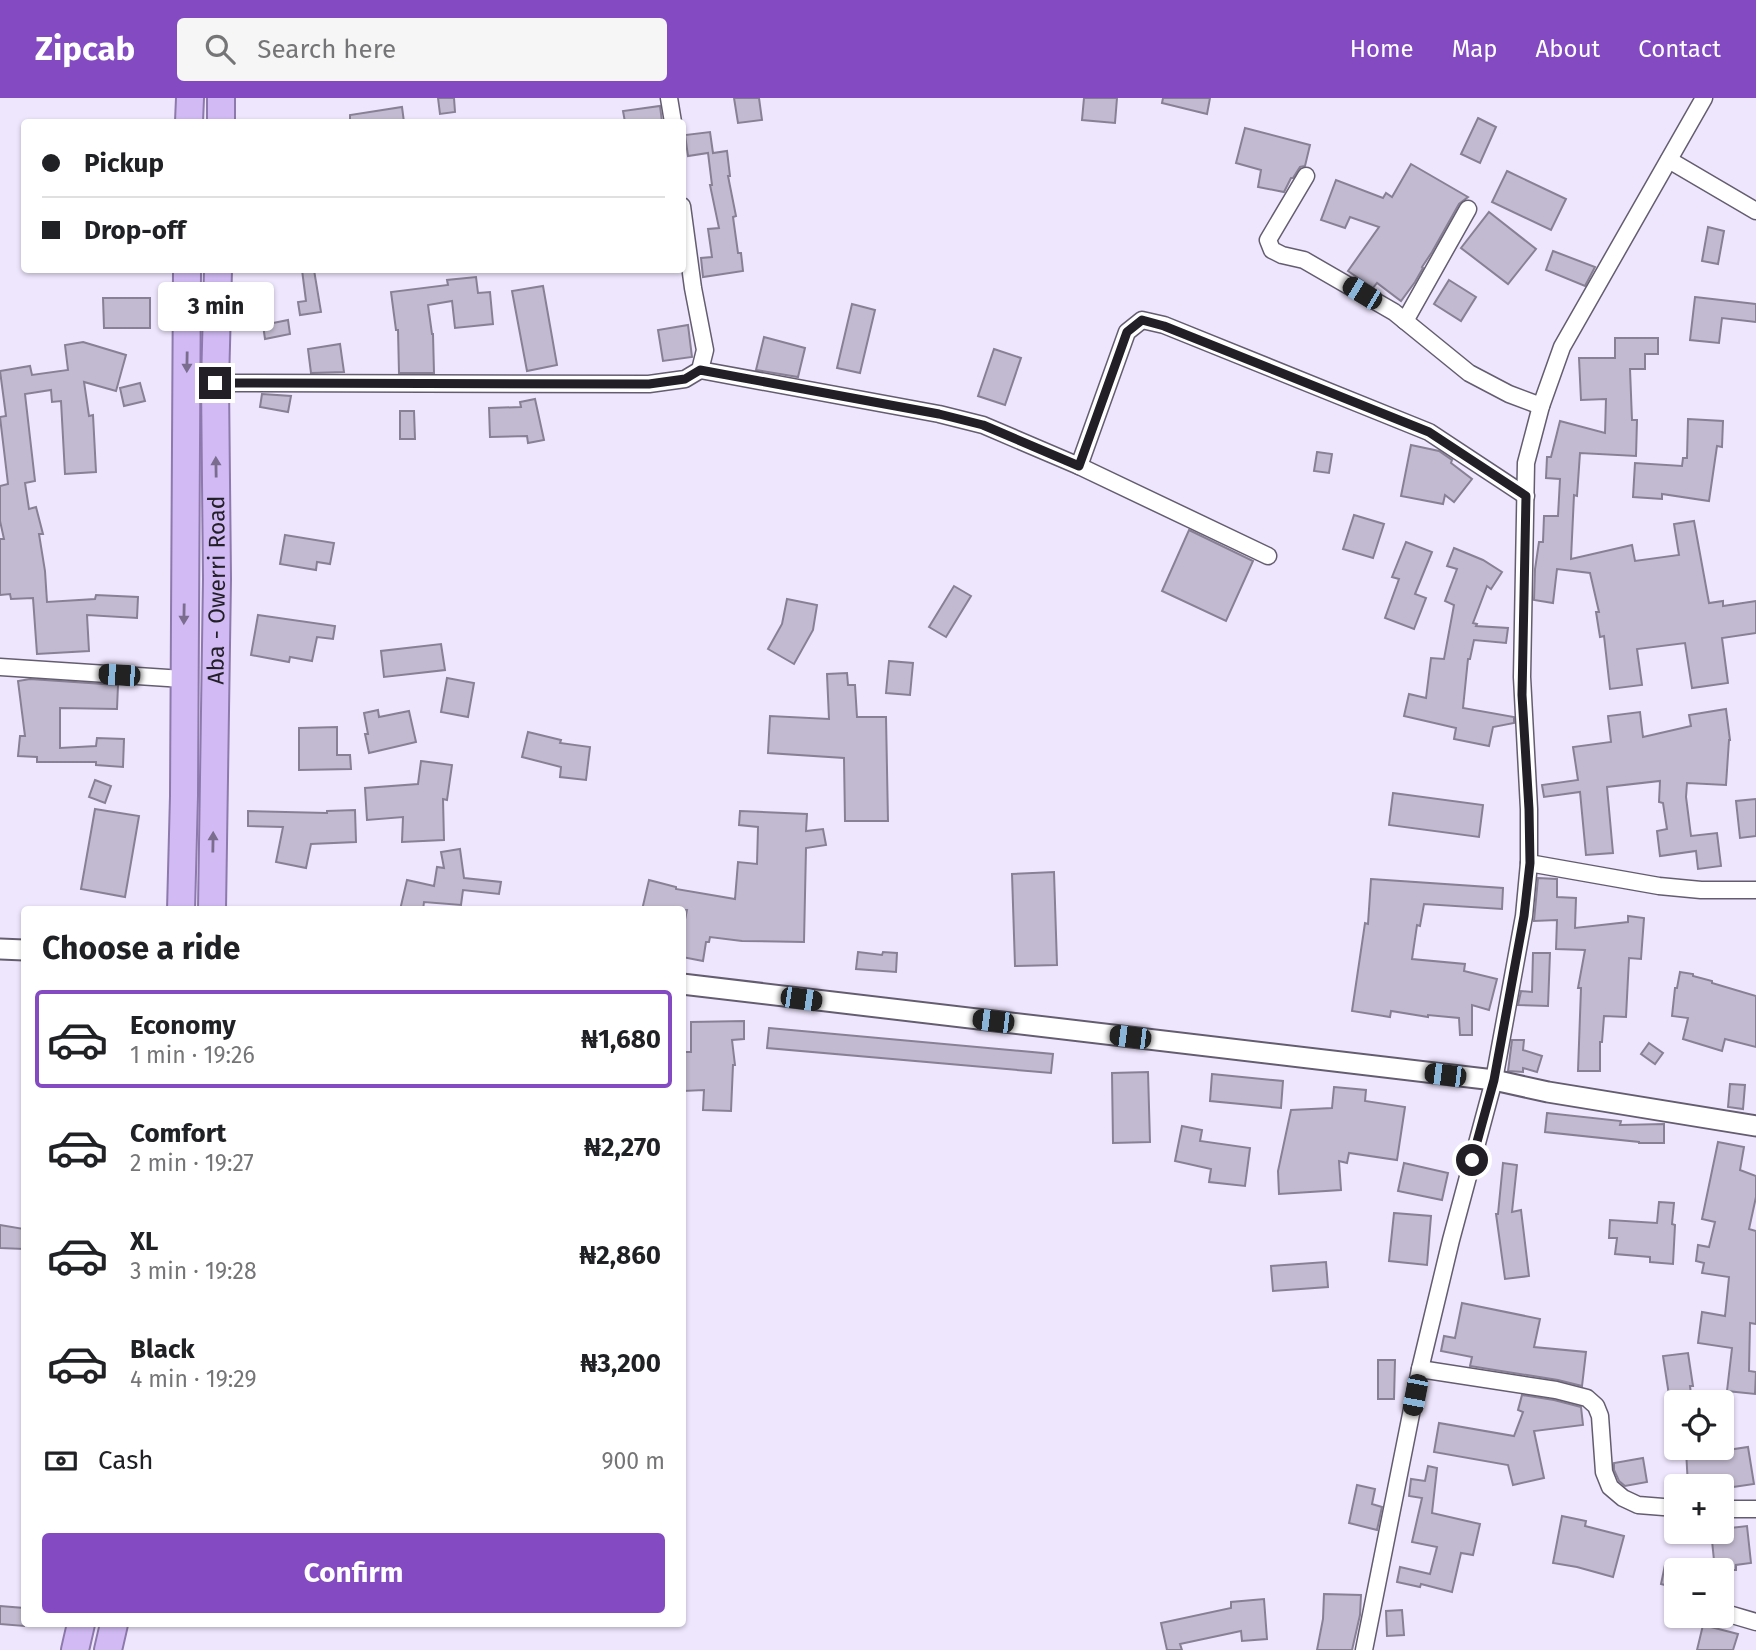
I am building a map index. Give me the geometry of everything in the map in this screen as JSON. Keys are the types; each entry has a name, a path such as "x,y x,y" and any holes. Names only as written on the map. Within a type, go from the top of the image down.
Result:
{"highway":[{"path":"190,98 190,119"},
{"path":"220,119 221,98"},
{"name":"Aba - Owerri Road","path":"181,906 187,273"},
{"name":"Aba - Owerri Road","path":"212,906 218,273"},
{"path":"185,578 217,579"},
{"path":"75,1650 80,1627"},
{"path":"108,1650 113,1627"}],"street":[{"path":"669,98 672,119"},
{"path":"1364,1650 1420,1369 1494,1080 1524,916 1530,863 1522,695 1526,463 1541,406 1562,347 1704,98"},
{"path":"1669,160 1756,211"},
{"path":"1306,176 1268,240 1272,250 1282,256 1304,260 1394,312 1469,373 1508,394 1541,406"},
{"path":"1405,321 1468,209"},
{"path":"686,236 705,350 700,370"},
{"path":"1079,466 1127,332 1142,320 1164,326 1429,432 1526,496"},
{"path":"215,383 649,384 685,379 700,370 939,414 983,425 1079,466 1268,556"},
{"path":"0,667 183,679"},
{"path":"1530,863 1659,886 1701,890 1756,890"},
{"path":"0,949 21,950"},
{"path":"686,984 1494,1080 1548,1092 1756,1126"},
{"path":"1420,1369 1556,1390 1587,1398 1596,1406 1600,1416 1604,1472 1610,1486 1638,1505 1664,1507"},
{"path":"1734,1509 1756,1509"},
{"path":"1734,1616 1756,1622"}],"building":[{"path":"438,98 454,98 455,112 440,114"},
{"path":"734,98 759,98 762,120 738,123"},
{"path":"1084,98 1117,98 1115,123 1082,120"},
{"path":"1163,98 1210,98 1207,114 1162,103"},
{"path":"660,106 662,119 624,119 623,111"},
{"path":"402,107 404,119 350,119 350,115"},
{"path":"1478,118 1496,127 1480,163 1461,154"},
{"path":"1245,128 1310,145 1305,166 1300,167 1291,178 1284,192 1258,187 1261,170 1236,163"},
{"path":"710,132 713,153 727,151 728,176 736,216 733,217 743,271 703,277 701,258 712,257 708,229 719,228 710,185 708,153 688,156 686,135"},
{"path":"1411,164 1468,197 1459,204 1415,282 1401,301 1377,283 1373,288 1348,271 1379,227 1350,217 1345,228 1321,220 1336,180 1383,198 1386,193 1392,197"},
{"path":"1507,171 1566,199 1551,230 1492,202"},
{"path":"1489,212 1536,249 1508,284 1461,248"},
{"path":"1708,227 1724,231 1718,264 1702,261"},
{"path":"1553,251 1595,267 1585,286 1546,270"},
{"path":"302,273 314,273 321,312 300,315 298,302 306,301"},
{"path":"476,277 478,293 490,292 493,324 455,328 452,301 428,305 433,334 434,373 399,373 398,330 391,292 448,285 447,280"},
{"path":"1449,280 1476,297 1461,321 1434,304"},
{"path":"543,286 557,365 527,371 512,291"},
{"path":"1695,297 1756,304 1756,322 1722,318 1719,343 1690,340"},
{"path":"103,298 150,298 150,328 104,328"},
{"path":"852,304 875,310 860,373 837,368"},
{"path":"288,320 290,334 265,339 263,325"},
{"path":"688,325 692,357 663,361 658,330"},
{"path":"764,337 805,348 798,377 756,370"},
{"path":"1615,338 1658,338 1658,354 1645,354 1645,369 1630,369 1632,420 1637,420 1636,456 1580,453 1577,496 1574,495 1571,559 1632,545 1635,561 1679,555 1674,524 1694,521 1709,603 1723,601 1723,606 1756,601 1756,633 1722,638 1728,683 1692,688 1685,643 1637,649 1642,685 1610,689 1604,636 1600,637 1596,612 1599,612 1590,573 1557,569 1553,603 1534,600 1535,569 1539,542 1543,542 1544,516 1558,516 1560,479 1546,478 1547,457 1551,457 1560,421 1605,433 1606,399 1581,400 1579,358 1615,358"},
{"path":"83,342 126,355 116,391 84,382 89,416 93,415 96,472 65,474 61,401 52,402 51,390 25,394 35,481 25,483 29,509 36,507 43,534 39,534 47,602 95,599 96,595 138,597 137,618 87,615 89,651 37,654 33,598 11,599 10,594 0,595 0,539 4,539 0,521 0,486 8,484 0,417 6,416 0,371 30,366 32,375 68,370 65,345"},
{"path":"340,344 344,372 311,373 308,349"},
{"path":"994,349 1021,358 1005,405 978,396"},
{"path":"140,383 145,401 124,406 120,388"},
{"path":"262,394 291,396 288,412 260,407"},
{"path":"535,399 544,440 528,443 527,436 490,437 489,408 521,407 520,402"},
{"path":"400,411 414,411 415,439 400,439"},
{"path":"1688,419 1723,421 1722,447 1717,446 1709,501 1662,494 1662,499 1633,497 1635,463 1682,466 1683,458 1687,458"},
{"path":"1411,445 1439,451 1472,479 1454,502 1445,495 1443,504 1401,496"},
{"path":"1317,452 1332,454 1329,473 1314,471"},
{"path":"1354,515 1384,524 1373,558 1343,549"},
{"path":"1189,530 1253,561 1226,621 1162,591"},
{"path":"285,535 334,543 330,564 317,562 316,570 280,564"},
{"path":"1406,542 1432,552 1415,594 1426,598 1414,629 1385,618 1399,579 1392,577"},
{"path":"1454,548 1483,560 1502,572 1491,589 1487,586 1473,623 1477,624 1476,626 1508,628 1506,643 1474,640 1468,659 1463,708 1514,717 1514,723 1493,727 1489,746 1454,739 1456,728 1404,716 1409,694 1426,698 1431,658 1444,659 1454,605 1445,601 1457,569 1447,566"},
{"path":"954,586 971,596 946,637 929,627"},
{"path":"787,599 817,605 813,630 794,664 768,649 782,624"},
{"path":"258,615 335,626 333,639 317,637 312,661 290,657 289,662 251,655"},
{"path":"441,644 445,670 384,677 381,651"},
{"path":"889,661 913,663 910,695 886,693"},
{"path":"847,673 848,685 855,685 857,717 886,717 888,821 845,821 844,758 768,753 770,716 829,719 827,674"},
{"path":"447,678 474,683 468,717 441,712"},
{"path":"30,679 118,685 117,709 60,708 60,748 96,746 97,738 124,739 123,767 96,765 96,762 37,762 37,757 18,756 20,736 25,736 18,681"},
{"path":"1726,709 1730,740 1726,785 1687,783 1686,797 1691,836 1717,833 1721,866 1698,869 1696,851 1660,856 1657,831 1667,829 1663,803 1659,802 1660,781 1607,787 1613,853 1586,855 1580,792 1544,797 1542,785 1578,780 1573,747 1611,742 1608,716 1640,712 1643,737 1691,726 1689,715"},
{"path":"378,710 379,717 409,711 416,742 369,753 364,713"},
{"path":"337,727 337,755 350,755 351,769 299,770 299,728"},
{"path":"528,732 561,740 560,743 590,747 586,780 560,777 561,767 522,757"},
{"path":"421,761 452,765 447,800 443,799 444,840 402,842 403,817 367,820 365,788 418,784"},
{"path":"95,780 111,786 105,803 89,797"},
{"path":"1393,793 1483,805 1479,837 1389,825"},
{"path":"1756,799 1756,836 1740,838 1736,801"},
{"path":"95,809 139,816 125,897 81,889"},
{"path":"355,810 356,842 311,844 306,868 276,862 283,827 248,826 248,811 327,813"},
{"path":"740,811 807,814 806,831 823,829 826,845 806,848 804,942 742,941 710,937 709,942 706,942 703,961 686,958 686,906 643,906 649,880 676,889 735,899 738,862 757,864 758,827 739,825"},
{"path":"460,849 464,878 501,882 499,894 463,890 461,905 424,902 424,906 401,906 407,880 434,886 437,867 444,868 441,852"},
{"path":"1054,872 1057,965 1015,966 1012,874"},
{"path":"1538,878 1557,879 1557,897 1576,898 1575,928 1628,922 1628,916 1644,918 1641,959 1629,958 1626,1017 1604,1016 1600,1042 1600,1071 1578,1071 1581,988 1578,988 1585,950 1556,949 1557,920 1534,921"},
{"path":"1371,879 1503,888 1502,909 1424,904 1420,926 1417,925 1412,959 1465,964 1464,971 1497,979 1489,1010 1472,1005 1472,1035 1460,1035 1459,1018 1428,1017 1391,1011 1390,1017 1352,1011 1365,923 1368,924"},
{"path":"858,952 882,955 883,952 897,953 896,972 856,969"},
{"path":"1533,953 1550,953 1548,1006 1518,1005 1521,991 1532,992"},
{"path":"1680,972 1756,996 1756,1047 1725,1039 1722,1051 1683,1039 1688,1018 1672,1016"},
{"path":"744,1021 744,1039 732,1040 735,1065 731,1111 703,1110 704,1090 686,1091 686,1052 691,1052 691,1022"},
{"path":"769,1028 1053,1054 1051,1073 767,1048"},
{"path":"1512,1040 1524,1040 1523,1050 1542,1056 1537,1072 1523,1068 1523,1072 1508,1071"},
{"path":"1649,1043 1663,1053 1655,1064 1641,1054"},
{"path":"1148,1072 1150,1142 1113,1143 1112,1073"},
{"path":"1212,1074 1283,1081 1281,1108 1210,1101"},
{"path":"1730,1084 1745,1085 1743,1109 1728,1107"},
{"path":"1334,1087 1366,1090 1365,1101 1405,1107 1397,1160 1349,1153 1347,1163 1339,1161 1341,1190 1279,1194 1278,1171 1291,1110 1332,1108"},
{"path":"1547,1113 1621,1121 1620,1125 1664,1124 1664,1143 1639,1143 1545,1132"},
{"path":"1182,1126 1202,1130 1200,1141 1250,1148 1245,1186 1209,1182 1211,1169 1175,1161"},
{"path":"1718,1142 1744,1147 1740,1170 1756,1176 1756,1197 1749,1229 1756,1231 1756,1324 1750,1323 1749,1371 1756,1372 1755,1394 1727,1390 1732,1348 1698,1343 1702,1312 1725,1316 1729,1277 1702,1273 1704,1263 1696,1261 1698,1245 1709,1247 1715,1222 1702,1219"},
{"path":"1404,1163 1448,1173 1442,1200 1398,1191"},
{"path":"1503,1163 1517,1165 1512,1212 1521,1210 1529,1276 1505,1279 1496,1214"},
{"path":"1659,1202 1674,1203 1673,1264 1650,1262 1650,1257 1615,1254 1617,1238 1609,1238 1610,1220 1657,1223"},
{"path":"1394,1213 1431,1216 1427,1265 1389,1261"},
{"path":"0,1225 21,1228 21,1249 0,1248"},
{"path":"1326,1262 1328,1287 1273,1291 1271,1266"},
{"path":"1462,1303 1540,1319 1534,1347 1586,1352 1582,1386 1470,1366 1472,1357 1441,1351 1444,1336 1455,1338"},
{"path":"1688,1353 1693,1386 1690,1386 1690,1390 1668,1390 1663,1356"},
{"path":"1378,1360 1395,1360 1394,1399 1378,1399"},
{"path":"1522,1395 1581,1407 1583,1425 1534,1431 1544,1478 1513,1485 1508,1465 1434,1452 1439,1423 1514,1436 1523,1412 1518,1410"},
{"path":"1748,1447 1754,1484 1734,1487 1734,1474 1687,1474 1687,1460 1734,1460 1734,1449"},
{"path":"1643,1458 1647,1482 1625,1486 1619,1481 1614,1463"},
{"path":"1428,1466 1437,1468 1432,1513 1480,1524 1473,1555 1461,1553 1452,1592 1421,1584 1420,1587 1397,1582 1400,1567 1430,1574 1437,1547 1412,1542 1422,1498 1409,1496 1411,1479 1425,1481"},
{"path":"1357,1485 1375,1489 1372,1504 1382,1507 1377,1530 1349,1523"},
{"path":"1562,1516 1586,1521 1585,1526 1624,1536 1613,1577 1553,1563"},
{"path":"1747,1526 1751,1563 1736,1565 1736,1570 1734,1558 1714,1558 1712,1544 1734,1544 1734,1528"},
{"path":"1324,1594 1361,1595 1360,1615 1352,1650 1317,1650 1323,1619"},
{"path":"1264,1599 1267,1639 1242,1641 1241,1631 1180,1644 1182,1650 1167,1650 1161,1623 1231,1608 1231,1602"},
{"path":"0,1606 21,1608 21,1626 0,1624"},
{"path":"1402,1610 1404,1635 1387,1636 1386,1611"},
{"path":"1702,1628 1738,1634 1733,1650 1697,1650"}],"route":[{"path":"215,383 649,384 685,379 700,370 939,414 983,425 1079,466 1127,332 1142,320 1164,326 1429,432 1526,496 1522,695 1530,863 1524,916 1494,1080 1472,1160"}]}
